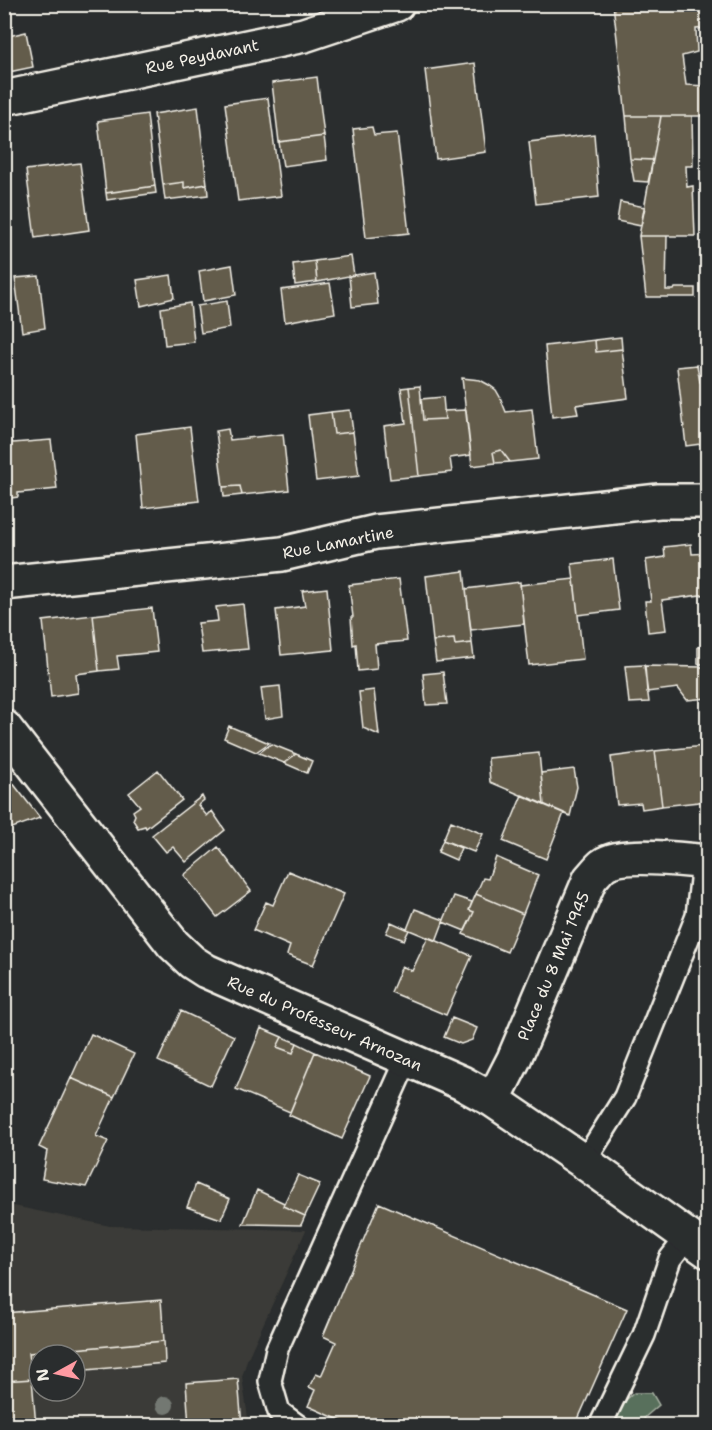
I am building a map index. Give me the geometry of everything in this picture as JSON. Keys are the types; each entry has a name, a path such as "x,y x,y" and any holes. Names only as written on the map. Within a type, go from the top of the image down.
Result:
{"street":[{"name":"Rue Peydavant","path":"4,98 304,34 398,4"},
{"name":"Rue Lamartine","path":"4,583 282,554 376,532 659,501 708,501"},
{"name":"Rue du Professeur Arnozan","path":"4,727 173,944 192,962 206,971 462,1083 493,1100 701,1243"},
{"name":"Place du 8 Mai 1945","path":"493,1100 514,1059 590,879 604,865 618,859 634,857 705,862"}],"lane":[{"path":"584,1162 625,1097 697,916 705,862"},
{"path":"298,1425 279,1412 270,1382 277,1349 407,1059"},
{"path":"600,1425 644,1335 670,1259 701,1243"}],"shaded area":[{"path":"4,1204 110,1226 306,1230 247,1360 242,1377 249,1425 5,1425"}],"green space":[{"path":"634,1393 652,1393 659,1405 644,1418 649,1425 616,1425 611,1422 620,1405"}],"building":[{"path":"613,4 708,4 708,28 696,29 697,52 682,56 686,85 708,86 708,116 626,116"},
{"path":"26,32 33,67 4,73 4,37"},
{"path":"475,63 486,152 436,159 425,70"},
{"path":"317,77 324,136 279,142 272,83"},
{"path":"268,98 281,196 238,201 225,104"},
{"path":"198,107 207,184 184,188 184,182 163,185 154,114"},
{"path":"147,114 155,186 106,193 98,121"},
{"path":"626,116 661,116 653,160 630,159"},
{"path":"661,116 692,116 693,166 686,166 687,187 693,186 695,236 639,236"},
{"path":"372,127 374,135 397,133 409,233 366,238 353,129"},
{"path":"594,134 599,197 536,204 529,142"},
{"path":"324,136 327,160 283,166 279,142"},
{"path":"630,159 653,160 648,182 634,181"},
{"path":"80,163 89,230 35,238 26,170"},
{"path":"184,182 184,188 207,184 208,195 165,200 163,185"},
{"path":"155,186 156,193 107,200 106,193"},
{"path":"620,202 645,207 641,226 617,221"},
{"path":"639,236 667,236 666,290 695,288 695,297 646,297"},
{"path":"351,256 354,275 317,282 315,261"},
{"path":"315,261 317,282 295,285 293,264"},
{"path":"232,265 236,295 203,301 199,271"},
{"path":"374,272 378,304 352,307 349,276"},
{"path":"171,275 174,298 141,306 137,280"},
{"path":"39,276 45,328 22,332 15,278"},
{"path":"330,283 335,313 285,322 281,290"},
{"path":"227,301 230,328 201,333 197,306"},
{"path":"190,303 194,342 165,345 161,308"},
{"path":"621,337 622,349 596,352 595,340"},
{"path":"595,340 596,352 622,349 628,398 576,405 578,414 552,417 545,346"},
{"path":"697,365 700,382 708,381 708,443 686,446 677,367"},
{"path":"462,378 480,380 496,390 506,412 532,409 538,459 510,462 501,450 493,452 495,463 472,466"},
{"path":"420,386 423,420 445,419 444,411 466,410 471,455 450,458 452,472 419,476 409,387"},
{"path":"409,387 419,476 390,479 384,426 406,423 401,388"},
{"path":"443,397 445,419 423,420 421,399"},
{"path":"350,410 353,432 334,434 331,412"},
{"path":"331,412 334,434 353,432 359,476 316,481 308,415"},
{"path":"190,427 199,501 143,508 136,434"},
{"path":"228,429 230,440 283,434 289,490 242,495 240,486 223,487 216,431"},
{"path":"51,440 57,489 18,493 18,497 4,499 4,442"},
{"path":"501,450 510,462 495,463 493,452"},
{"path":"240,486 242,495 224,497 223,487"},
{"path":"691,544 692,554 708,553 708,594 662,600 666,630 648,632 645,601 651,601 646,560 665,557 664,547"},
{"path":"613,559 619,610 578,615 572,564"},
{"path":"464,571 472,643 455,645 454,639 433,641 426,576"},
{"path":"399,579 407,641 375,644 377,669 358,671 356,644 353,645 351,617 353,617 349,585"},
{"path":"574,579 583,659 529,665 520,585"},
{"path":"520,582 524,624 471,630 466,589"},
{"path":"327,588 333,650 281,655 276,610 305,606 302,591"},
{"path":"243,604 248,649 202,653 198,623 218,621 216,607"},
{"path":"152,608 157,652 117,656 119,669 99,671 93,615"},
{"path":"93,615 99,671 76,674 78,693 51,697 43,621"},
{"path":"454,639 455,645 472,643 474,658 436,662 433,641"},
{"path":"698,647 708,647 708,664 698,664"},
{"path":"644,665 649,702 629,703 625,666"},
{"path":"645,666 704,667 708,698 687,700 678,688 647,692"},
{"path":"443,672 447,704 426,705 423,674"},
{"path":"280,686 283,716 265,719 261,688"},
{"path":"374,690 379,735 363,728 359,692"},
{"path":"229,726 269,743 256,752 224,738"},
{"path":"271,744 296,754 284,763 259,753"},
{"path":"704,746 708,774 708,801 662,806 655,751"},
{"path":"655,751 662,806 642,809 641,803 617,805 611,757"},
{"path":"539,753 544,805 490,782 488,758"},
{"path":"296,754 312,761 307,773 284,763"},
{"path":"574,769 577,787 570,816 544,805 541,773"},
{"path":"158,770 182,800 146,828 145,826 138,828 133,820 135,815 133,811 140,806 129,793"},
{"path":"12,782 40,818 4,831 4,784"},
{"path":"522,795 564,813 546,859 503,841"},
{"path":"202,796 204,800 198,805 207,816 212,811 225,830 186,862 173,847 166,852 152,835"},
{"path":"451,821 483,834 474,852 443,840"},
{"path":"443,840 461,848 456,860 438,852"},
{"path":"218,847 251,891 217,917 184,875"},
{"path":"496,857 538,875 523,914 476,894 483,878 488,879"},
{"path":"288,871 344,894 313,965 287,955 290,946 253,930 266,902 273,905"},
{"path":"476,894 523,914 507,952 463,934 474,912 469,910"},
{"path":"454,896 472,902 469,910 474,912 465,931 443,922"},
{"path":"415,909 444,920 436,941 407,929"},
{"path":"391,922 409,930 404,940 386,933"},
{"path":"428,937 472,956 446,1015 391,992 402,966 412,971"},
{"path":"181,1011 234,1036 211,1086 158,1061"},
{"path":"452,1018 477,1028 472,1040 461,1044 444,1037"},
{"path":"261,1028 282,1037 277,1047 293,1053 297,1043 315,1052 290,1112 236,1089"},
{"path":"91,1034 134,1054 114,1097 71,1078"},
{"path":"282,1037 297,1043 293,1053 277,1047"},
{"path":"315,1052 370,1076 342,1139 289,1115"},
{"path":"71,1078 114,1097 96,1136 108,1141 86,1187 42,1179 47,1151 39,1147"},
{"path":"298,1175 320,1184 305,1216 283,1206"},
{"path":"196,1184 230,1199 221,1219 187,1207"},
{"path":"257,1190 305,1216 301,1225 243,1224"},
{"path":"379,1203 627,1309 575,1426 353,1426 308,1406 315,1390 309,1387 316,1374 321,1376 336,1342 323,1336"},
{"path":"161,1300 164,1341 87,1348 87,1343 27,1343 27,1379 4,1381 4,1313"},
{"path":"164,1341 165,1363 87,1370 87,1348"},
{"path":"27,1379 27,1403 34,1403 36,1426 4,1426 4,1381"},
{"path":"238,1379 242,1426 189,1426 186,1383"}]}
